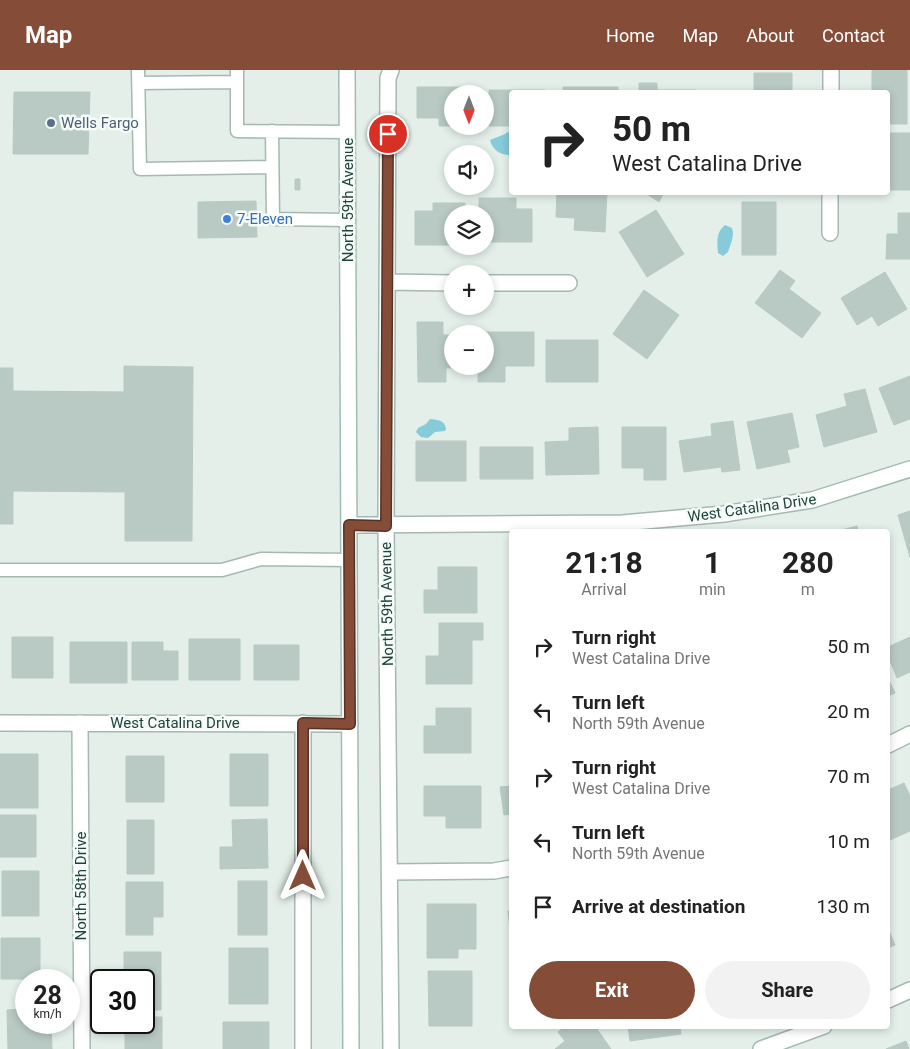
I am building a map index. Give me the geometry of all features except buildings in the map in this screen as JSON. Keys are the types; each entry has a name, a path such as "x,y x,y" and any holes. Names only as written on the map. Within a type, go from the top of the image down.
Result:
{"street":[{"name":"North 59th Avenue","path":"347,70 351,1049"},
{"name":"North 59th Avenue","path":"391,70 388,78 386,526 391,1049"},
{"path":"831,70 831,90"},
{"path":"830,195 830,234"},
{"path":"387,282 444,283"},
{"path":"494,283 570,283"},
{"name":"West Catalina Drive","path":"349,525 622,527 812,500 910,469"},
{"name":"West Catalina Drive","path":"0,723 350,724"},
{"name":"North 58th Drive","path":"80,723 82,1049"},
{"path":"303,723 303,1049"},
{"path":"890,744 910,734"},
{"path":"390,872 494,871 509,868"},
{"path":"890,999 910,990"},
{"path":"762,1049 816,1029"}],"lane":[{"path":"272,167 140,169 138,76 237,76 237,131 348,132"},
{"path":"272,132 273,219 348,220"},
{"path":"0,570 222,570 261,559 350,560"}],"water":[{"path":"509,131 509,155 497,151 490,140"},
{"path":"725,225 732,228 733,234 728,252 723,256 718,253 717,242 720,231"},
{"path":"430,419 443,422 445,431 435,432 428,438 421,437 416,432 418,428 426,424"}],"place":[{"name":"Wells Fargo","path":"51,123"},
{"name":"7-Eleven","path":"227,219"}],"route":[{"path":"303,876 303,723 350,724 349,525 386,526 388,134"}]}
